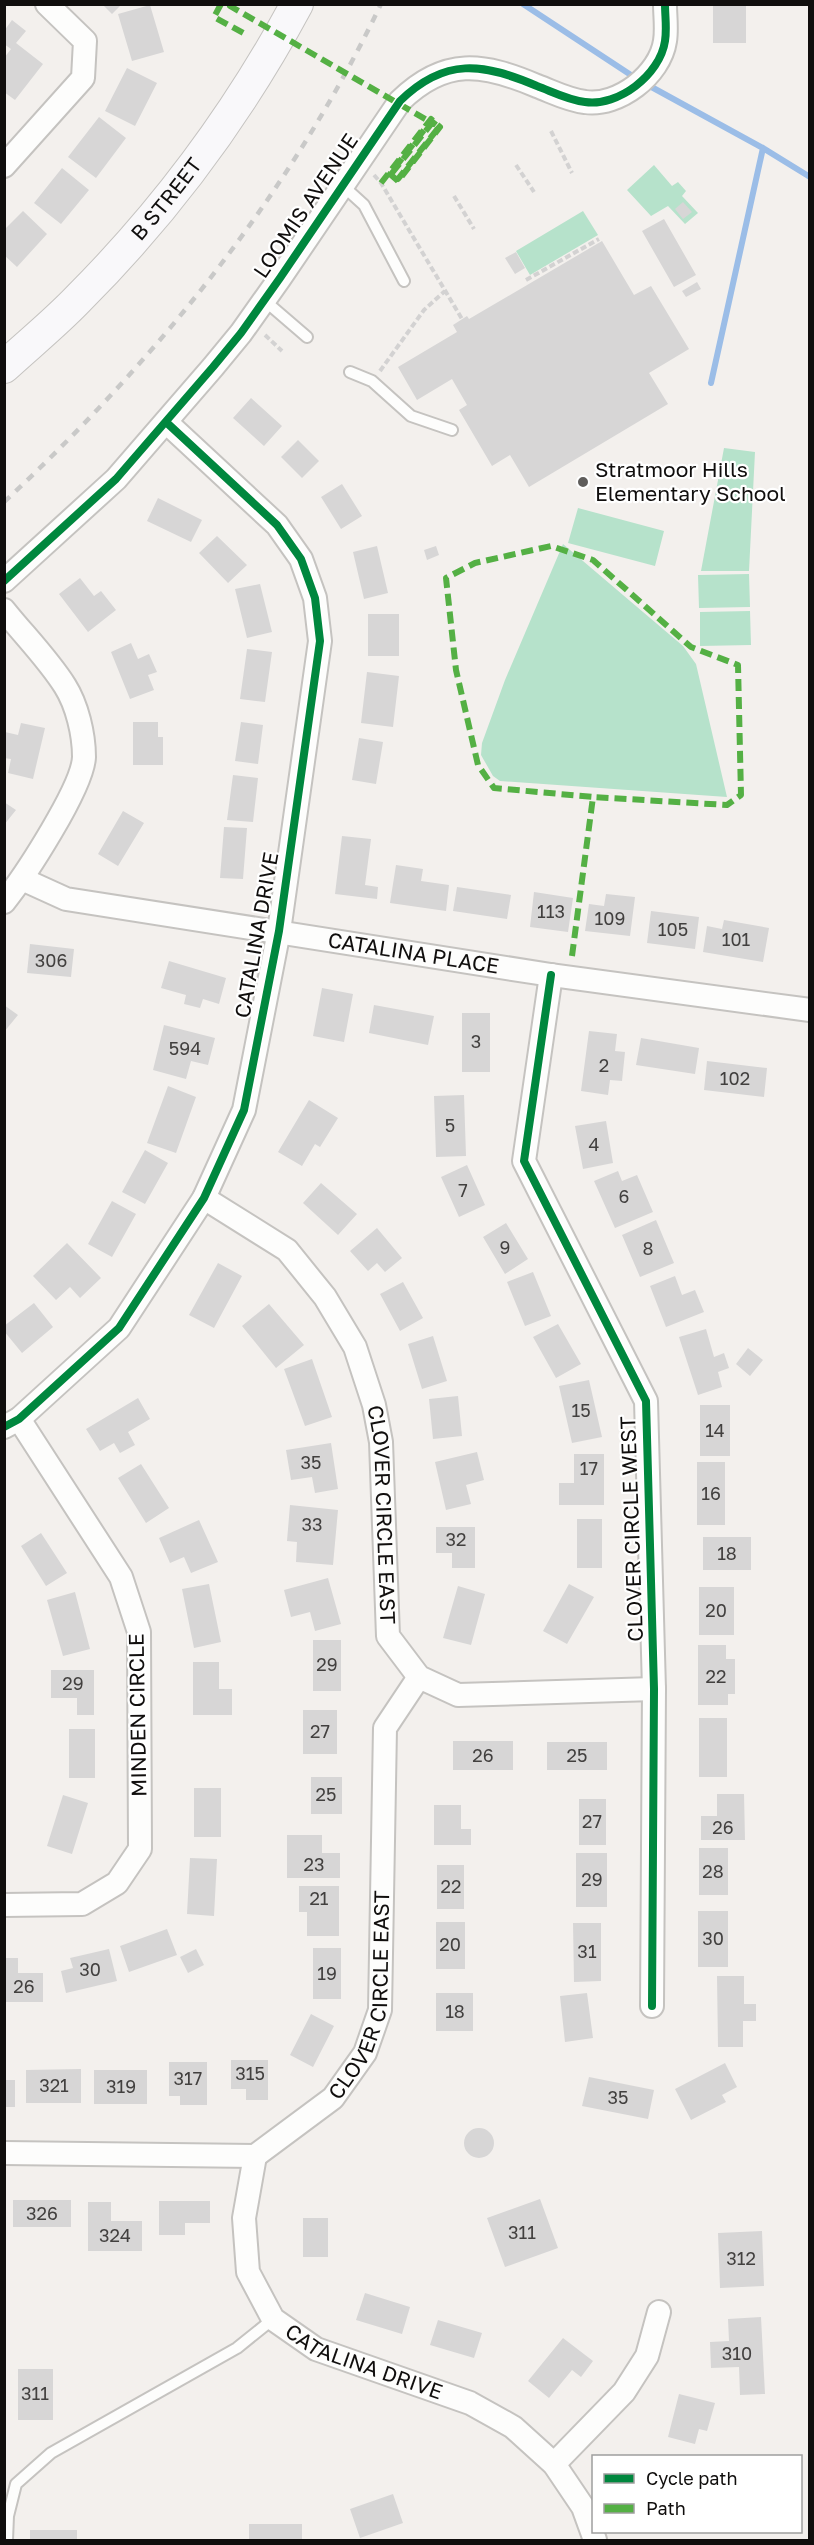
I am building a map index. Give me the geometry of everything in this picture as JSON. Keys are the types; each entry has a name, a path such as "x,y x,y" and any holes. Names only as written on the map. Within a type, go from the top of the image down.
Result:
{"main road":[{"name":"B STREET","path":"4,367 78,300 147,224 206,148 253,80 297,4"}],"street":[{"path":"4,166 83,78 85,41 47,4"},
{"name":"LOOMIS AVENUE","path":"4,581 116,479 241,333 359,159 400,101 417,84 449,71 488,68 566,97 586,102 618,97 639,82 659,59 665,42 665,4"},
{"name":"CATALINA DRIVE","path":"12,1423 119,1328 204,1198 244,1110 279,931 320,641 315,598 301,559 277,525 166,422"},
{"path":"4,610 66,687 80,726 84,759 75,788 22,879 4,902"},
{"name":"CATALINA PLACE","path":"22,879 66,899 551,975 810,1010"},
{"name":"CLOVER CIRCLE WEST","path":"551,975 524,1161 646,1401 654,1689 652,2006"},
{"name":"CLOVER CIRCLE EAST","path":"204,1198 288,1250 325,1297 355,1347 374,1406 381,1442 388,1636 418,1677 386,1728 380,2010 365,2053 333,2098 255,2156"},
{"name":"MINDEN CIRCLE","path":"4,1905 82,1904 117,1883 140,1849 139,1632 121,1577 12,1423"},
{"path":"418,1677 458,1695 654,1689"},
{"path":"4,2153 255,2156"},
{"name":"CATALINA DRIVE","path":"255,2156 244,2218 248,2272 273,2319 316,2349 470,2403 513,2427 554,2464 583,2507 592,2532"},
{"path":"554,2464 624,2392 647,2356 659,2312"}],"lane":[{"path":"342,185 364,205 404,281"},
{"path":"264,300 307,337"},
{"path":"350,372 372,381 411,416 452,430"},
{"path":"7,2541 8,2516 16,2484 51,2453 237,2348 273,2319"}],"path":[{"path":"551,131 572,172"},
{"path":"359,159 381,183 462,320"},
{"path":"516,165 534,192"},
{"path":"454,196 474,229"},
{"path":"526,280 598,239"},
{"path":"372,381 424,310 445,291"},
{"path":"265,334 282,351"}],"green space":[{"path":"654,165 672,186 678,182 686,191 682,196 698,213 685,224 668,206 651,216 627,190"},
{"path":"583,211 598,235 530,275 516,251"},
{"path":"724,448 755,452 749,571 701,571"},
{"path":"578,508 664,531 655,566 568,543"},
{"path":"563,544 683,646 696,664 727,797 500,781 493,776 481,755 482,743 505,680"},
{"path":"749,574 750,607 699,608 698,575"},
{"path":"750,611 751,645 700,646 700,612"}],"building":[{"path":"102,4 122,4 112,14"},
{"path":"713,4 746,4 746,43 713,43"},
{"path":"150,5 164,52 132,61 118,14"},
{"path":"12,20 26,31 16,43 43,64 15,100 4,92 4,58 11,49 4,44 4,31"},
{"path":"127,68 157,83 135,126 105,111"},
{"path":"99,117 126,138 96,178 68,157"},
{"path":"62,168 89,190 61,224 34,203"},
{"path":"683,202 692,212 683,219 675,209"},
{"path":"23,211 47,234 17,267 4,255 4,230"},
{"path":"664,219 696,275 674,287 642,231"},
{"path":"602,241 634,295 651,286 689,349 649,373 668,404 529,487 510,455 492,466 459,410 467,405 452,379 417,400 398,367 457,332 453,325 467,316 469,319"},
{"path":"516,252 525,268 515,274 505,258"},
{"path":"697,282 701,289 686,297 682,291"},
{"path":"251,398 282,426 264,446 233,418"},
{"path":"298,440 319,461 302,478 281,457"},
{"path":"342,484 362,516 341,529 321,497"},
{"path":"158,498 202,520 191,542 147,521"},
{"path":"217,536 247,565 228,583 199,553"},
{"path":"377,546 388,593 364,599 353,552"},
{"path":"436,546 439,555 427,560 424,550"},
{"path":"80,578 94,596 101,591 116,610 88,632 59,594"},
{"path":"260,584 272,632 247,638 235,589"},
{"path":"368,614 399,614 399,656 368,656"},
{"path":"131,643 138,659 149,654 157,672 148,675 154,690 130,699 111,652"},
{"path":"247,649 272,652 265,702 240,699"},
{"path":"367,672 399,676 393,727 361,723"},
{"path":"133,722 158,722 158,737 163,737 163,765 133,765"},
{"path":"241,722 263,725 258,764 235,761"},
{"path":"21,723 45,728 33,779 8,773 11,759 4,758 5,732 18,735"},
{"path":"359,738 383,742 376,784 352,780"},
{"path":"233,775 258,778 253,822 227,820"},
{"path":"4,802 16,810 4,825"},
{"path":"123,811 144,823 118,866 98,854"},
{"path":"224,827 247,828 243,879 220,878"},
{"path":"342,836 371,839 365,885 378,887 377,899 335,894"},
{"path":"396,865 423,869 421,881 449,885 446,911 390,903"},
{"path":"457,887 511,895 507,919 453,911"},
{"path":"534,892 573,898 568,932 530,927"},
{"path":"606,894 635,897 630,936 585,931 589,904 604,906"},
{"path":"651,911 699,917 695,949 647,943"},
{"path":"724,920 769,928 763,962 703,952 707,926 722,929"},
{"path":"30,944 74,949 71,977 27,973"},
{"path":"169,961 226,978 219,1004 203,999 200,1008 184,1004 186,995 161,988"},
{"path":"322,988 353,994 344,1042 313,1036"},
{"path":"4,1005 18,1015 4,1032"},
{"path":"374,1005 434,1016 428,1045 369,1033"},
{"path":"462,1013 490,1013 490,1072 462,1072"},
{"path":"164,1025 215,1038 208,1065 191,1061 186,1079 153,1070"},
{"path":"589,1031 617,1034 615,1051 625,1052 622,1081 610,1080 608,1095 581,1091"},
{"path":"641,1038 699,1048 695,1074 636,1065"},
{"path":"707,1061 767,1068 764,1097 704,1090"},
{"path":"168,1086 196,1097 176,1153 147,1143"},
{"path":"464,1095 466,1156 436,1157 434,1096"},
{"path":"309,1100 338,1118 320,1147 315,1144 302,1166 278,1152"},
{"path":"606,1121 613,1163 583,1169 575,1126"},
{"path":"145,1150 168,1163 145,1204 122,1192"},
{"path":"467,1165 485,1205 459,1217 441,1177"},
{"path":"618,1171 622,1181 637,1175 653,1212 615,1228 594,1181"},
{"path":"321,1183 357,1214 338,1235 303,1203"},
{"path":"112,1201 136,1214 112,1257 88,1244"},
{"path":"656,1220 674,1263 640,1277 622,1235"},
{"path":"506,1223 528,1259 505,1274 483,1237"},
{"path":"377,1228 402,1258 385,1272 377,1263 368,1271 350,1251"},
{"path":"67,1243 101,1278 80,1298 70,1287 56,1300 33,1276"},
{"path":"218,1263 242,1276 214,1328 189,1315"},
{"path":"533,1272 551,1316 525,1326 507,1282"},
{"path":"675,1276 682,1295 695,1290 704,1312 666,1327 650,1286"},
{"path":"403,1282 423,1318 400,1331 380,1294"},
{"path":"34,1303 53,1327 22,1353 4,1331 4,1326"},
{"path":"269,1304 304,1345 276,1368 242,1326"},
{"path":"558,1324 581,1364 556,1378 533,1337"},
{"path":"706,1329 714,1357 724,1353 729,1368 718,1372 722,1387 698,1395 679,1337"},
{"path":"433,1336 447,1381 422,1389 408,1344"},
{"path":"748,1348 763,1360 750,1376 736,1364"},
{"path":"312,1359 332,1417 305,1426 284,1369"},
{"path":"589,1380 602,1437 572,1443 559,1386"},
{"path":"458,1396 462,1436 433,1439 429,1399"},
{"path":"138,1398 150,1419 128,1432 135,1445 120,1453 114,1443 100,1451 86,1429"},
{"path":"700,1405 730,1405 730,1456 700,1456"},
{"path":"331,1443 338,1489 315,1493 312,1477 291,1480 286,1450"},
{"path":"477,1452 484,1480 466,1485 471,1504 446,1510 435,1462"},
{"path":"574,1454 604,1454 604,1505 559,1505 559,1483 574,1483"},
{"path":"697,1462 725,1462 725,1525 697,1525"},
{"path":"141,1464 169,1508 146,1523 118,1478"},
{"path":"290,1505 338,1510 333,1565 296,1562 297,1542 287,1541"},
{"path":"577,1519 602,1519 602,1568 577,1568"},
{"path":"199,1520 218,1562 191,1573 184,1557 170,1563 159,1538"},
{"path":"436,1527 475,1527 475,1568 452,1568 452,1553 436,1553"},
{"path":"41,1533 67,1573 46,1586 21,1546"},
{"path":"703,1537 751,1537 751,1570 703,1570"},
{"path":"328,1578 341,1624 315,1631 310,1612 291,1617 284,1590"},
{"path":"209,1584 221,1642 194,1648 182,1589"},
{"path":"569,1584 594,1597 567,1644 543,1631"},
{"path":"458,1586 485,1594 471,1645 443,1638"},
{"path":"699,1587 734,1587 734,1635 699,1635"},
{"path":"75,1592 90,1649 63,1656 47,1600"},
{"path":"313,1640 341,1640 341,1691 313,1691"},
{"path":"698,1645 726,1645 726,1659 735,1659 735,1694 728,1694 728,1705 698,1705"},
{"path":"193,1662 219,1662 219,1689 232,1689 232,1715 193,1715"},
{"path":"51,1670 94,1670 94,1715 77,1715 77,1698 51,1698"},
{"path":"303,1710 337,1710 337,1754 303,1754"},
{"path":"699,1718 727,1718 727,1777 699,1777"},
{"path":"69,1729 95,1729 95,1778 69,1778"},
{"path":"453,1741 513,1741 513,1770 453,1770"},
{"path":"547,1742 607,1742 607,1770 547,1770"},
{"path":"311,1777 342,1777 342,1814 311,1814"},
{"path":"194,1788 221,1788 221,1837 194,1837"},
{"path":"717,1794 744,1794 745,1840 701,1840 701,1816 717,1816"},
{"path":"63,1795 88,1803 72,1854 47,1846"},
{"path":"579,1799 606,1799 606,1845 579,1845"},
{"path":"434,1805 461,1805 461,1829 471,1829 471,1845 434,1845"},
{"path":"287,1835 322,1835 322,1853 340,1853 340,1878 287,1878"},
{"path":"699,1848 728,1848 728,1895 699,1895"},
{"path":"576,1853 607,1853 607,1907 576,1907"},
{"path":"190,1858 217,1859 214,1916 187,1914"},
{"path":"437,1865 464,1865 464,1909 437,1909"},
{"path":"299,1886 339,1886 339,1936 307,1936 307,1912 299,1912"},
{"path":"698,1911 728,1911 728,1967 698,1967"},
{"path":"436,1922 465,1922 465,1969 436,1969"},
{"path":"573,1923 601,1923 601,1981 574,1982"},
{"path":"167,1929 177,1955 129,1972 120,1946"},
{"path":"313,1948 341,1948 341,1999 313,1999"},
{"path":"109,1949 117,1981 66,1993 61,1971 73,1968 70,1958"},
{"path":"196,1949 204,1965 188,1973 180,1957"},
{"path":"4,1958 18,1958 18,1973 43,1973 43,2002 4,2002"},
{"path":"717,1976 744,1976 744,2004 756,2004 756,2021 743,2021 743,2047 718,2047"},
{"path":"436,1993 473,1993 473,2031 436,2031"},
{"path":"587,1993 593,2038 565,2042 560,1996"},
{"path":"311,2014 334,2026 313,2067 290,2055"},
{"path":"231,2060 268,2060 268,2100 246,2100 246,2089 231,2089"},
{"path":"169,2062 207,2062 207,2105 180,2105 180,2096 169,2096"},
{"path":"725,2063 737,2087 722,2095 726,2102 691,2120 675,2089"},
{"path":"81,2069 81,2103 26,2103 26,2070"},
{"path":"94,2070 147,2070 147,2104 94,2104"},
{"path":"589,2077 654,2090 648,2119 582,2106"},
{"path":"4,2080 15,2080 15,2107 4,2107"},
{"path":"479,2128 489,2133 494,2143 489,2153 479,2158 469,2153 464,2143 469,2133"},
{"path":"540,2199 558,2248 505,2267 487,2218"},
{"path":"13,2200 71,2200 71,2227 13,2227"},
{"path":"159,2201 210,2201 210,2223 185,2223 185,2235 159,2235"},
{"path":"88,2202 111,2202 111,2221 142,2221 142,2251 88,2251"},
{"path":"303,2218 328,2218 328,2257 303,2257"},
{"path":"762,2231 764,2286 720,2288 718,2233"},
{"path":"365,2293 410,2307 402,2334 356,2320"},
{"path":"761,2317 765,2394 740,2395 739,2367 711,2368 710,2342 729,2341 728,2319"},
{"path":"438,2320 482,2333 474,2358 430,2345"},
{"path":"563,2338 593,2361 581,2377 572,2370 549,2398 528,2381"},
{"path":"18,2369 53,2369 53,2420 18,2420"},
{"path":"679,2394 715,2403 707,2431 699,2429 695,2444 668,2437"},
{"path":"393,2494 403,2523 360,2538 350,2509"},
{"path":"249,2524 302,2524 302,2540 249,2540"},
{"path":"30,2530 77,2530 77,2540 30,2540"}],"waterway":[{"path":"523,4 637,79"},
{"path":"646,84 763,148 810,177"},
{"path":"711,383 763,148"}],"railway":[{"path":"4,502 115,391 216,271 262,208 305,142 345,74 381,4"}],"marked path":[{"path":"221,4 214,17 245,34"},
{"path":"231,4 230,6 432,123 392,173 398,179 439,127 431,121 390,174 398,181 440,127 431,119 381,183"},
{"path":"572,956 593,797 494,788 478,765 456,670 446,578 475,563 551,546 593,560 691,647 738,665 741,795 727,805 593,797"}],"cycle path":[{"path":"4,581 116,479 213,367 241,333 280,278 400,101 433,77 465,68 499,72 579,101 598,102 611,99 636,86 655,66 665,41 665,4"},
{"path":"4,1427 19,1419 119,1328 204,1198 244,1110 279,931 320,641 315,598 301,559 277,525 166,422"},
{"path":"551,975 524,1161 646,1401 654,1689 652,2006"}],"place":[{"name":"Stratmoor Hills Elementary School","path":"583,482"}]}
